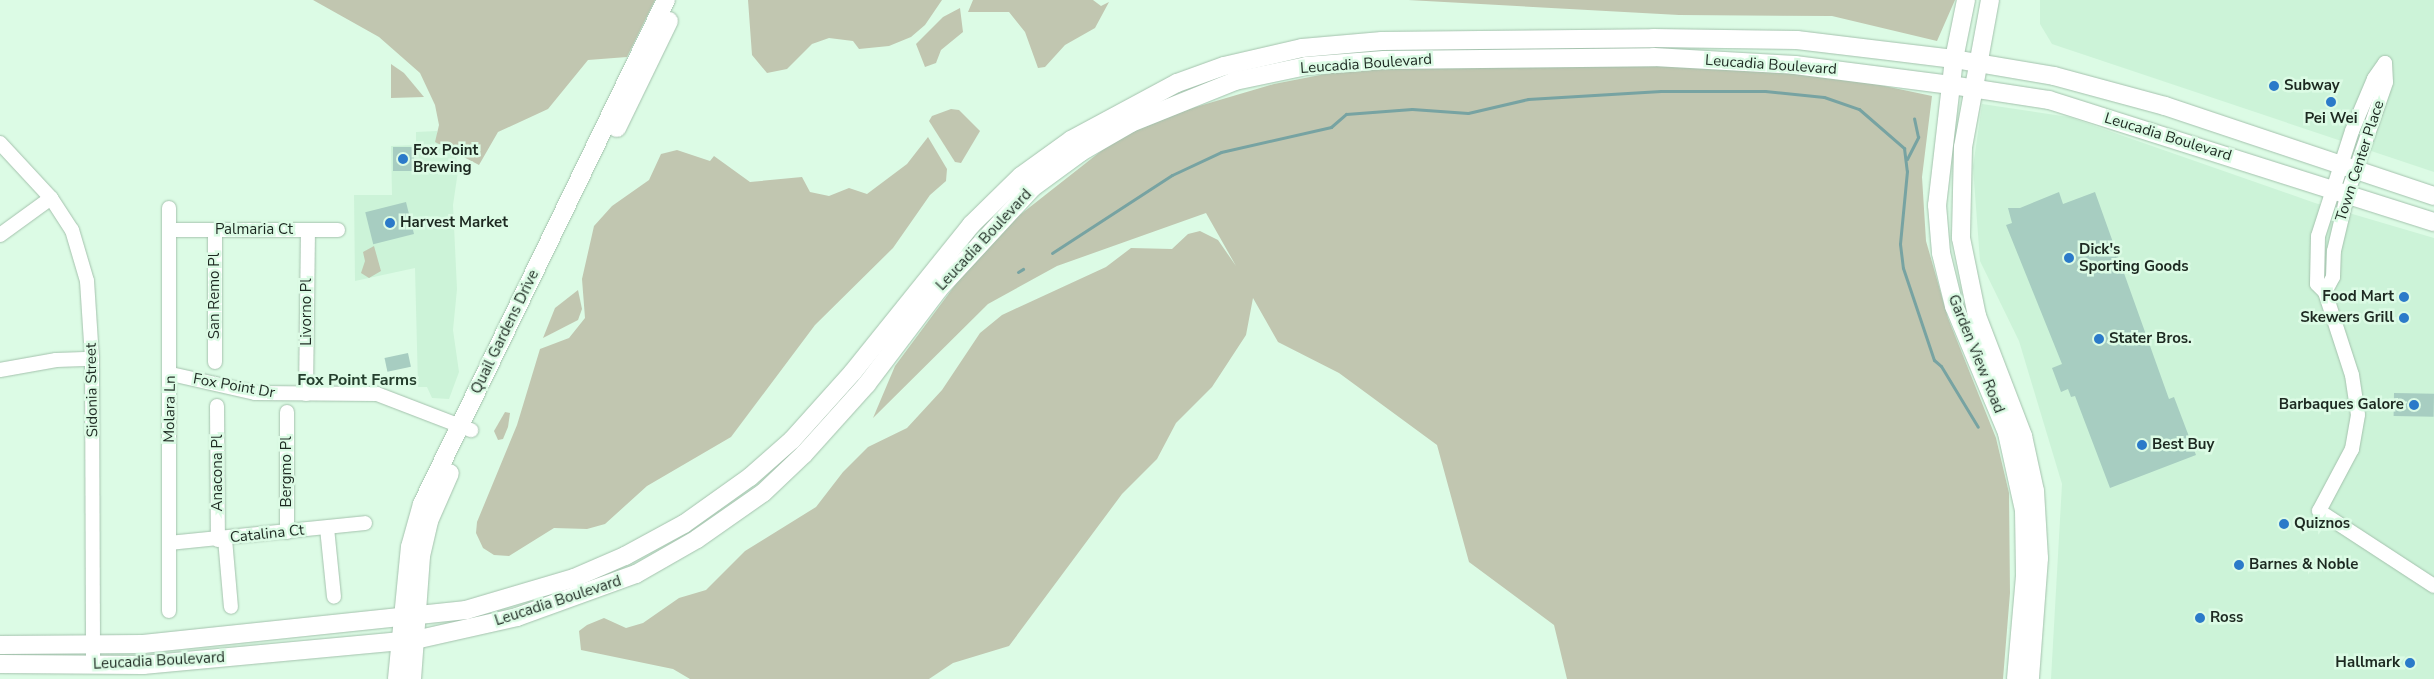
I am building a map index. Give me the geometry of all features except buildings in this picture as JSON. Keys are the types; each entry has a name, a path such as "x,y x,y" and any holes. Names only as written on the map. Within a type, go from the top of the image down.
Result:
{"main road":[{"name":"Quail Gardens Drive","path":"466,428 666,0"},
{"name":"Quail Gardens Drive","path":"412,679 408,640 410,547 422,504 466,428 678,0"},
{"name":"Garden View Road","path":"1966,0 1954,59 1938,167 1941,253 1954,306 2007,433 2024,510 2024,576 2016,679"},
{"name":"Garden View Road","path":"1990,0 1980,64 1963,147 1962,249 1977,316 2023,436 2035,491 2039,558 2030,679"},
{"name":"Leucadia Boulevard","path":"0,645 143,644 466,610 574,578 625,556 684,524 750,477 792,440 853,372 970,225 1021,176 1071,140 1122,109 1185,80 1302,48 1382,41 1797,40 1954,59 2054,76 2166,106 2434,196"},
{"name":"Leucadia Boulevard","path":"0,664 143,665 408,640 517,617 604,588 697,540 763,493 804,454 867,384 949,276 1032,188 1081,152 1132,123 1192,97 1235,82 1306,66 1384,60 1654,57 1795,65 1951,85 2049,100 2340,190 2434,222"},
{"name":"Quail Gardens Drive","path":"397,679 408,640"}],"street":[{"name":"Town Center Place","path":"2348,167 2386,82 2385,63 2374,79 2348,167 2316,249 2318,284 2325,292 2352,375 2358,415 2352,449 2319,511 2434,586"},
{"name":"Sidonia Street","path":"0,143 51,198 72,230 87,282 92,359 94,665"},
{"name":"Town Center Place","path":"2325,292 2333,277 2340,190"},
{"path":"0,235 51,198"},
{"name":"Molara Ln","path":"169,208 168,356 171,374 169,611"},
{"name":"Palmaria Ct","path":"169,230 338,230"},
{"name":"San Remo Pl","path":"215,230 215,362"},
{"name":"Livorno Pl","path":"306,394 308,230"},
{"path":"0,370 56,360 92,359"},
{"name":"Fox Point Dr","path":"171,374 255,393 377,394 466,428"},
{"name":"Anacona Pl","path":"217,406 221,539 231,607"},
{"name":"Bergmo Pl","path":"287,412 287,532"},
{"name":"Catalina Ct","path":"169,543 365,523"},
{"path":"327,528 334,597"}],"shaded area":[{"path":"313,0 655,0 627,57 588,60 548,109 498,132 479,165 435,142 439,125 435,105 420,73 379,37"},
{"path":"748,0 942,0 925,25 911,37 889,46 859,49 853,41 829,38 812,44 787,69 767,73 752,55"},
{"path":"973,0 1093,0 1101,6 1109,2 1095,28 1065,45 1045,67 1038,68 1025,32 1009,12 968,12"},
{"path":"1408,0 1955,0 1937,41 1832,16 1679,15"},
{"path":"2040,0 2434,0 2434,172 2052,44 2040,24"},
{"path":"960,8 963,32 941,50 936,63 925,67 916,44 943,17"},
{"path":"391,64 404,73 424,97 391,98"},
{"path":"1722,65 1856,80 1932,96 1922,177 1926,241 1948,318 1996,438 2009,493 2010,593 2003,679 1567,679 1554,625 1469,562 1437,445 1339,373 1278,342 1253,298 1246,335 1212,387 1176,423 1157,459 1122,494 1009,646 953,663 929,679 690,679 673,669 581,650 579,631 587,625 604,618 626,628 643,623 679,598 706,590 745,551 816,507 843,472 868,447 907,428 942,390 980,333 1002,315 1106,267 1131,248 1172,249 1188,234 1200,231 1218,240 1236,266 1206,213 1057,266 988,304 873,418 895,366 967,269 1016,218 1119,137 1189,109 1274,84 1356,68"},
{"path":"1982,104 2069,117 2315,203 2434,238 2434,679 2051,679 2062,484 2019,341 1980,261 1973,167"},
{"path":"951,109 959,110 980,131 961,163 955,162 929,121 932,116"},
{"name":"Fox Point Farms","path":"437,131 438,142 454,142 458,171 453,205 457,289 453,330 459,372 449,399 432,398 427,387 418,387 415,268 355,281 354,195 392,195 391,146 416,145 416,132"},
{"path":"928,137 947,169 946,181 930,195 893,248 815,325 731,437 647,486 605,524 587,529 554,528 509,556 494,555 483,548 476,533 477,522 517,425 540,349 569,338 585,318 582,279 594,226 612,206 649,180 661,154 677,150 710,161 714,156 750,182 802,177 810,192 829,196 849,188 867,194 907,164"},
{"path":"374,246 381,271 369,278 361,273 365,261 363,252"},
{"path":"578,290 582,309 578,320 543,338 555,308"},
{"path":"505,412 510,413 508,427 503,439 498,440 494,431"}],"waterway":[{"path":"1052,253 1172,175 1221,152 1331,127 1346,114 1412,109 1468,113 1528,99 1661,91 1765,91 1824,97 1859,109 1904,148 1907,171 1900,244 1903,268 1934,360 1941,366 1978,427"},
{"path":"1907,159 1918,137 1914,118"},
{"path":"1018,272 1023,269"}],"place":[{"name":"Subway","path":"2274,86"},
{"name":"Pei Wei","path":"2331,102"},
{"name":"Fox Point Brewing","path":"403,159"},
{"name":"Harvest Market","path":"390,223"},
{"name":"Dick's Sporting Goods","path":"2069,258"},
{"name":"Food Mart","path":"2404,297"},
{"name":"Skewers Grill","path":"2404,318"},
{"name":"Stater Bros.","path":"2099,339"},
{"name":"Barbaques Galore","path":"2414,405"},
{"name":"Best Buy","path":"2142,445"},
{"name":"Quiznos","path":"2284,524"},
{"name":"Barnes & Noble","path":"2239,565"},
{"name":"Ross","path":"2200,618"},
{"name":"Hallmark","path":"2410,663"}],"district":[{"name":"Fox Point Farms","path":"357,380"}]}
